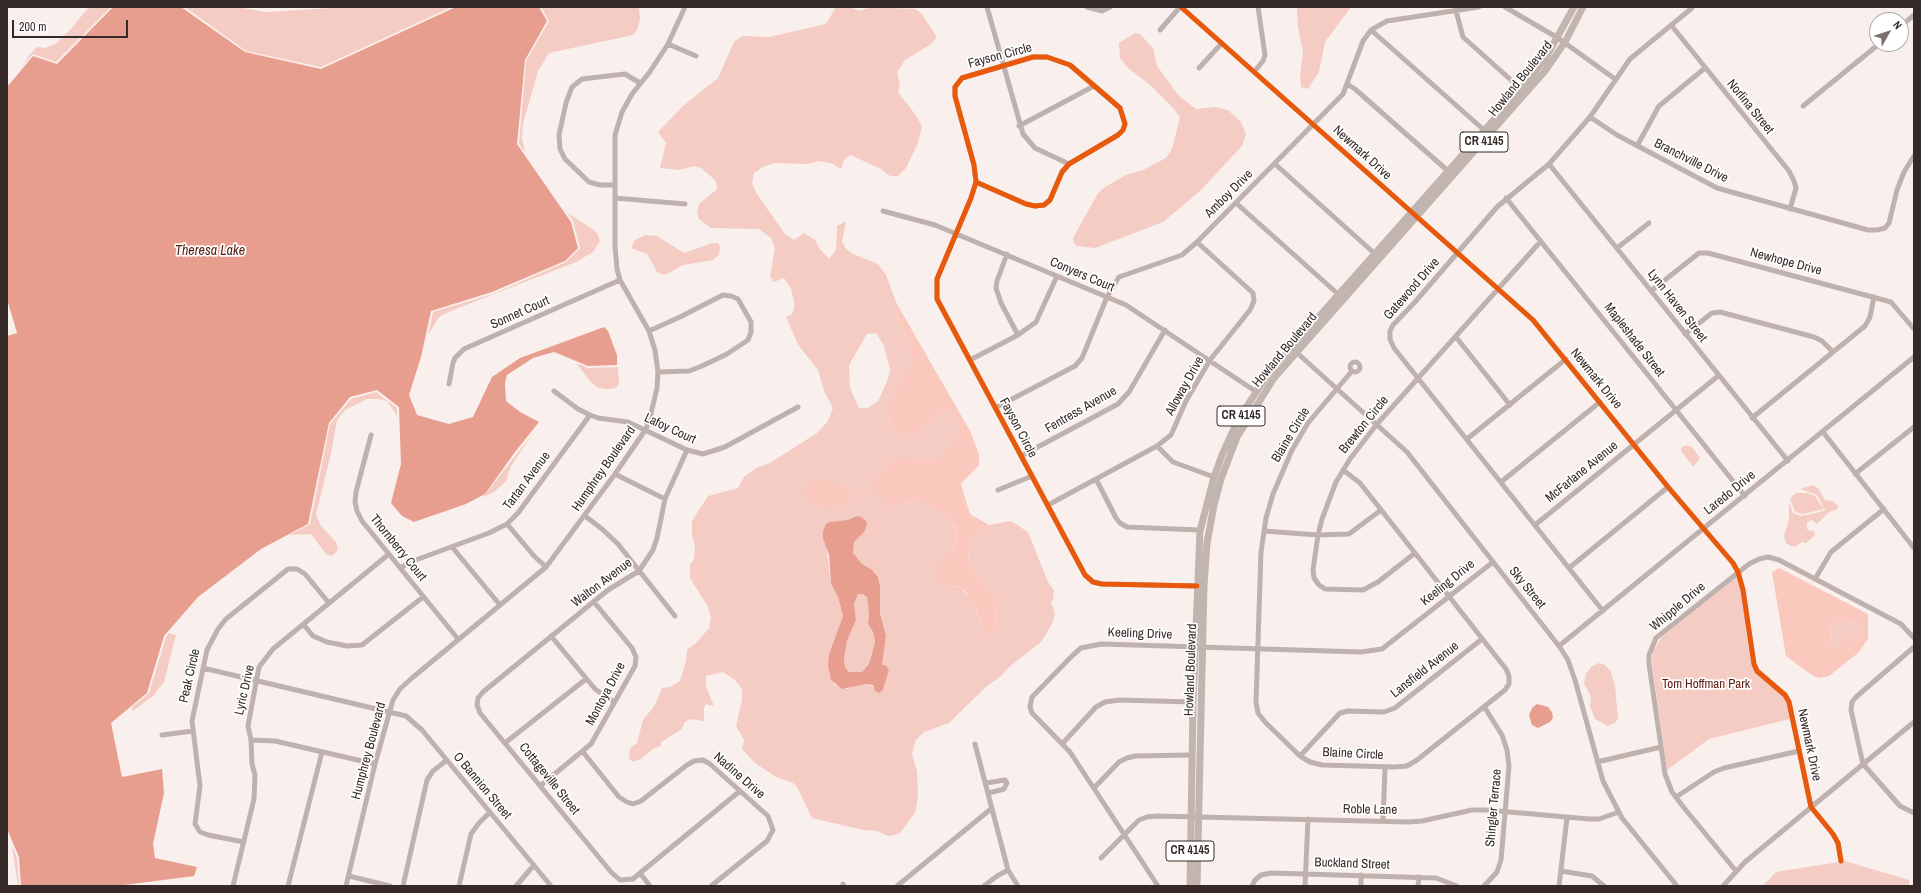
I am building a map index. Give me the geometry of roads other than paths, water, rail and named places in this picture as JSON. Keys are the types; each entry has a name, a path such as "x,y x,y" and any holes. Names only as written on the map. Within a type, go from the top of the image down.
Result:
{"main road":[{"name":"Howland Boulevard","path":"1197,886 1208,543 1210,526 1221,479 1237,437 1262,395 1294,350 1338,294 1374,254 1414,214 1527,94 1545,71 1561,40 1574,7"},
{"name":"Howland Boulevard","path":"1190,886 1193,702 1200,531 1214,477 1234,427 1256,391 1414,214 1448,171 1561,40 1583,7"},
{"path":"1203,518 1210,526"},
{"path":"1200,531 1208,543"}],"street":[{"name":"Humphrey Boulevard","path":"346,886 388,712 400,689 546,566 585,516 646,429 655,402 658,372 649,330 620,280 617,269 615,252 615,135 622,112 640,83 668,44 685,7"},
{"path":"988,7 1019,126 1027,140 1035,148 1069,164"},
{"path":"1087,7 1102,11 1110,7"},
{"path":"1160,30 1181,7"},
{"name":"Newmark Drive","path":"1181,7 1533,320 1566,359 1668,488 1705,528 1738,572 1743,590 1754,664 1757,671 1785,695 1789,702 1811,807 1833,834 1838,843 1841,861"},
{"path":"1254,72 1263,61 1265,55 1258,7"},
{"name":"Amboy Drive","path":"996,408 1075,366 1082,358 1107,297 1118,277 1182,255 1197,242 1343,94 1363,41 1372,30 1387,21 1479,7"},
{"path":"1506,7 1513,8 1615,79"},
{"name":"Gatewood Drive","path":"1602,611 1394,348 1390,339 1390,331 1393,325 1506,198 1549,164 1590,116 1630,59 1692,8"},
{"path":"1456,11 1459,28 1463,37 1520,89"},
{"name":"Norlina Street","path":"1671,25 1789,172 1796,188 1790,209"},
{"path":"1372,30 1484,130"},
{"path":"1199,68 1222,43"},
{"path":"668,44 696,56"},
{"path":"1803,106 1869,52"},
{"name":"Fayson Circle","path":"976,182 1026,204 1035,206 1044,204 1050,200 1062,172 1069,164 1118,135 1125,124 1120,108 1070,65 1047,56 1034,57 1002,65 962,78 955,87 955,96 974,165 976,182 937,279 936,290 941,308 1085,575 1093,582 1102,584 1197,586"},
{"path":"1636,146 1659,106 1705,68"},
{"path":"615,185 600,185 589,182 565,159 560,150 559,135 566,103 572,87 582,79 625,74 640,83"},
{"path":"1347,84 1355,89 1448,171"},
{"path":"1019,126 1094,86"},
{"name":"Branchville Drive","path":"1590,116 1636,146 1717,188 1868,230 1885,228 1892,214 1897,190 1904,172 1914,156"},
{"path":"1275,164 1374,254"},
{"name":"Lynn Haven Street","path":"1549,164 1718,376 1788,461"},
{"path":"615,198 685,204"},
{"name":"Mapleshade Street","path":"1506,198 1744,496"},
{"path":"1236,203 1338,294"},
{"name":"Conyers Court","path":"883,211 935,225 1126,305 1256,391"},
{"path":"1617,248 1650,223"},
{"name":"Brewton Circle","path":"1415,553 1378,582 1364,590 1325,589 1318,585 1314,578 1313,570 1318,535 1329,501 1343,470 1360,444 1541,241"},
{"name":"Alloway Drive","path":"1048,505 1157,446 1171,435 1186,401 1210,360 1250,310 1254,301 1253,293 1197,242"},
{"name":"Newhope Drive","path":"1651,291 1699,253 1708,253 1891,302 1914,329"},
{"path":"1007,254 997,281 996,288 1001,303 1018,335"},
{"path":"970,360 1018,335 1036,322 1057,276"},
{"name":"Sonnet Court","path":"449,384 455,358 464,349 620,280"},
{"path":"649,330 680,317 723,294 738,299 751,322 751,332 748,340 727,354 689,371 658,372"},
{"path":"1752,418 1865,326 1870,317 1874,297"},
{"path":"1685,334 1712,313 1720,312 1814,337 1822,341 1833,352"},
{"name":"Fentress Avenue","path":"1021,456 1122,401 1129,392 1165,330"},
{"path":"1456,337 1510,405"},
{"name":"Sky Street","path":"1294,350 1406,452 1559,646 1568,660 1575,680 1603,781 1619,812 1638,840 1677,886"},
{"name":"Laredo Drive","path":"1559,646 1914,357"},
{"path":"1467,440 1566,359"},
{"name":"Blaine Circle","path":"1343,470 1360,483 1506,669 1509,676 1508,684 1505,690 1485,708 1407,766 1385,767 1322,765 1310,762 1300,756 1265,722 1258,713 1256,702 1261,552 1264,531 1273,494 1292,450 1308,423 1352,371"},
{"name":"McFarlane Avenue","path":"1535,525 1718,376"},
{"name":"Lafoy Court","path":"554,391 578,409 590,415 598,418 628,422 646,429 687,450 703,454 714,451 798,407"},
{"path":"1501,482 1600,402"},
{"name":"Tartan Avenue","path":"400,568 413,561 452,547 507,524 518,513 590,415"},
{"path":"1855,474 1914,427"},
{"path":"1823,432 1914,548"},
{"name":"Thornberry Court","path":"371,435 355,502 356,511 362,521 458,639"},
{"path":"1157,446 1173,462 1214,477"},
{"name":"Walton Avenue","path":"478,698 608,590 639,571 647,561 657,538 664,499 687,450"},
{"path":"615,474 664,499"},
{"path":"998,490 1032,476"},
{"path":"1096,479 1116,518 1120,523 1127,527 1200,531"},
{"path":"1569,568 1668,488"},
{"path":"1815,579 1831,552 1884,509"},
{"path":"1264,531 1318,535 1349,534 1381,510"},
{"path":"585,516 618,544 675,616"},
{"path":"507,524 534,556 546,566"},
{"path":"452,547 500,605"},
{"name":"Lyric Drive","path":"233,886 254,799 255,775 252,764 248,720 259,667 266,656 389,554"},
{"name":"Whipple Drive","path":"1736,870 1676,797 1665,774 1649,664 1649,656 1656,638 1738,572 1759,559 1768,558 1779,560 1901,624 1914,638"},
{"name":"Keeling Drive","path":"1158,886 1070,752 1032,713 1030,702 1032,697 1081,648 1101,644 1258,647 1361,652 1382,649 1493,562"},
{"name":"Peak Circle","path":"244,842 208,835 200,832 195,824 200,786 193,731 194,706 211,640 226,619 288,569 297,569 305,574 329,604"},
{"path":"304,625 313,636 327,642 347,646 362,645 423,597"},
{"name":"Montoya Drive","path":"540,786 591,744 635,666 636,657 632,648 594,602"},
{"path":"551,636 586,679 603,696 614,702"},
{"name":"Lansfield Avenue","path":"1300,756 1340,713 1348,711 1384,712 1394,708 1482,639"},
{"path":"1914,648 1856,696 1852,702 1851,710 1863,764 1900,806 1914,813"},
{"name":"O Bannion Street","path":"203,668 406,716 414,721 551,886"},
{"path":"506,743 586,679"},
{"name":"Cottageville Street","path":"478,698 477,705 480,713 616,878 626,880 633,878 640,873"},
{"path":"1062,744 1096,707 1105,702 1119,700 1193,702"},
{"name":"Shingler Terrace","path":"1484,886 1497,872 1501,860 1509,766 1507,750 1498,728 1485,708"},
{"path":"1723,886 1736,870 1914,722"},
{"path":"162,735 193,731"},
{"path":"251,740 275,741 375,764"},
{"path":"975,744 1008,870 1018,886"},
{"path":"1597,762 1661,747"},
{"path":"1676,797 1714,772 1724,768 1799,751"},
{"path":"288,886 322,752"},
{"name":"Nadine Drive","path":"582,752 619,797 632,804 641,802 687,765 694,761 703,760 710,764 768,816 773,830 767,841 719,884 712,886"},
{"path":"1094,788 1119,762 1127,758 1135,756 1192,755"},
{"path":"403,886 427,780 433,771 447,760"},
{"path":"1383,821 1385,767"},
{"path":"986,783 1005,780 1007,783 1004,789 989,794"},
{"path":"650,886 640,873 740,791"},
{"path":"897,886 992,808"},
{"name":"Roble Lane","path":"1101,858 1139,820 1147,817 1199,816 1422,821 1472,810 1567,818 1599,819 1619,812"},
{"path":"459,886 471,834 478,823 490,812"},
{"path":"1559,886 1567,818"},
{"path":"1305,886 1308,819"},
{"path":"516,886 534,865"},
{"path":"984,886 996,876 1008,870"},
{"path":"1561,871 1592,876 1604,886"},
{"name":"Buckland Street","path":"1252,886 1261,874 1271,873 1436,878 1456,886"},
{"path":"349,876 390,886"},
{"path":"1361,876 1361,886"},
{"path":"1418,886 1419,877"}],"water":[{"name":"Theresa Lake","path":"113,7 181,7 245,52 321,69 456,7 539,7 547,21 525,60 517,144 571,222 578,248 565,261 492,292 431,311 421,357 409,395 417,415 449,424 473,417 492,377 520,358 604,327 608,331 617,355 617,365 588,366 554,352 533,358 507,375 505,383 506,401 520,412 539,422 515,452 485,494 466,504 414,522 402,516 391,503 401,464 399,407 377,390 350,397 329,423 308,524 261,549 198,597 164,636 147,693 111,723 122,777 162,769 164,793 153,844 155,858 197,867 194,876 117,886 21,886 19,857 7,829 7,336 17,333 7,299 7,87 33,56 57,64"},
{"path":"857,516 866,521 867,525 864,532 854,542 853,553 862,564 872,570 878,577 880,586 880,613 886,636 882,665 885,665 889,670 883,690 879,693 875,691 873,685 866,684 842,689 831,680 828,666 829,654 843,616 838,597 831,584 829,555 823,538 823,532 826,524 830,522 847,520","holes":["858,594 863,594 867,597 869,615 868,624 873,632 875,642 869,664 862,672 849,672 845,667 844,659 847,641 856,620 854,604"]},
{"path":"1537,704 1548,707 1552,712 1553,718 1550,722 1538,728 1532,725 1529,715 1532,708"}],"park label":[{"name":"Tom Hoffman Park","path":"1706,685"}]}
